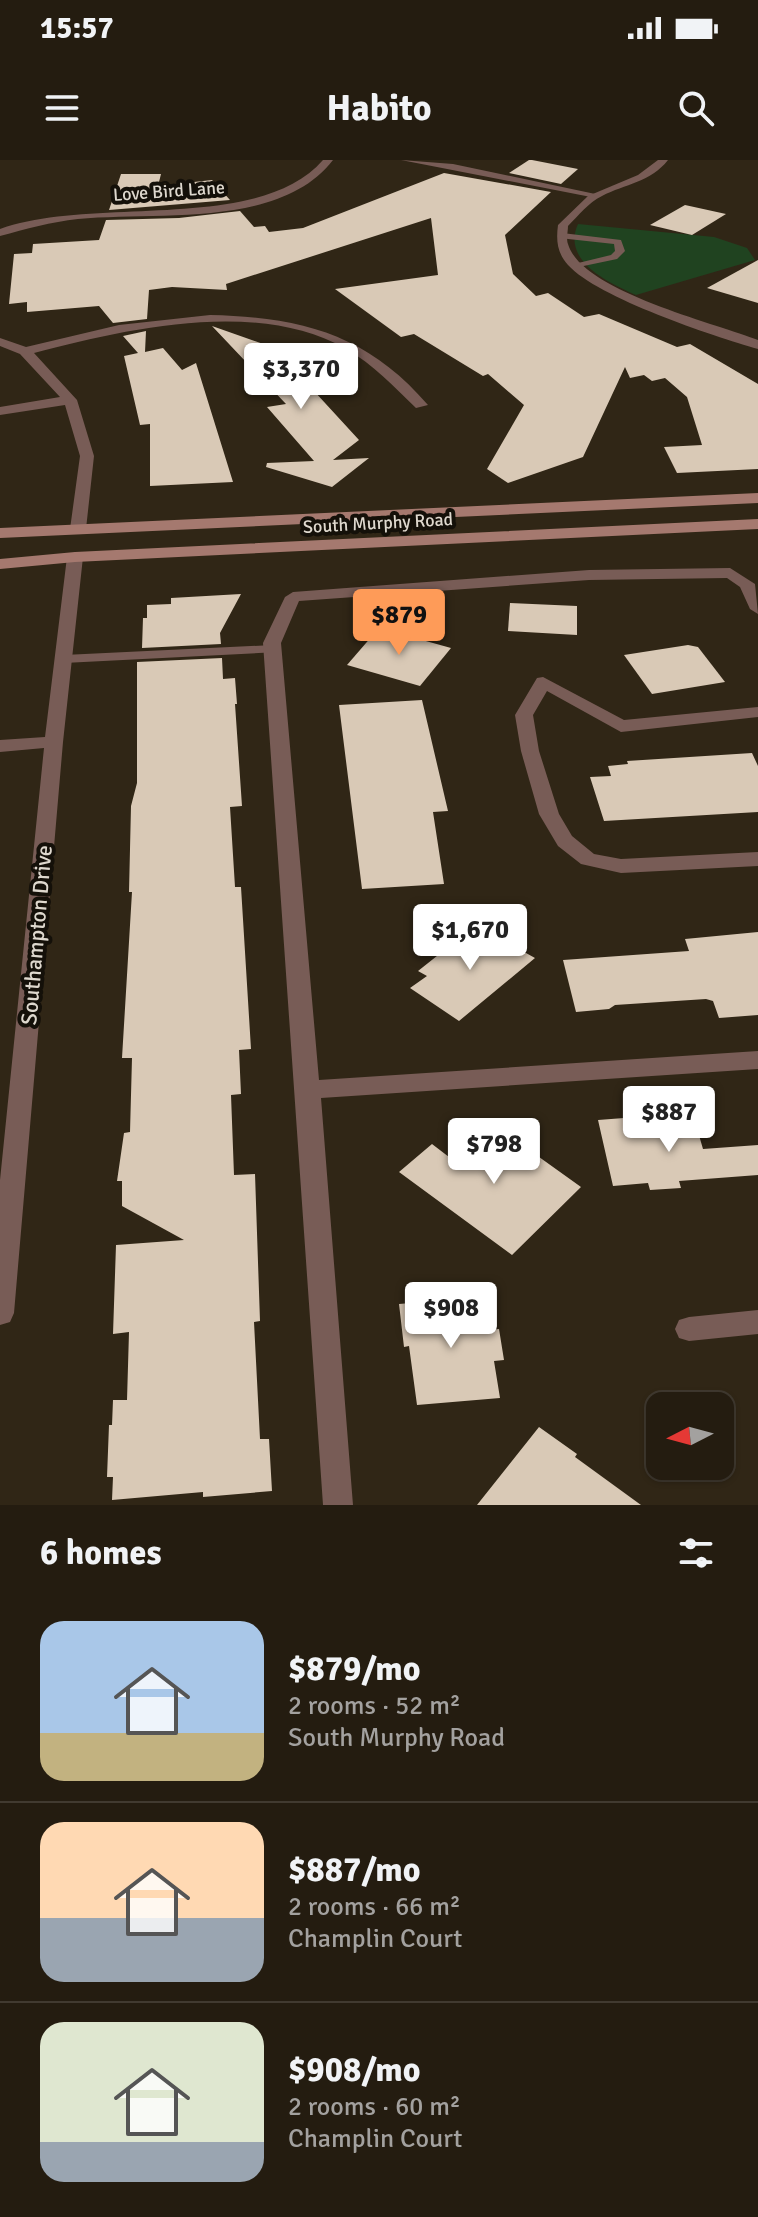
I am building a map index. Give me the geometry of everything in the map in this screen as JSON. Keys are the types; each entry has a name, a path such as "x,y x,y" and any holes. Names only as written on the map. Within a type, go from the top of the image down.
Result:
{"main road":[{"name":"South Murphy Road","path":"0,533 758,498"},
{"name":"South Murphy Road","path":"0,564 75,557 758,524"},
{"path":"75,557 78,529"}],"street":[{"name":"Love Bird Lane","path":"0,233 17,226 99,214 216,208 251,202 307,184 322,172 328,160"},
{"path":"663,160 657,170 596,195 563,225 562,245 577,266 606,288 758,345"},
{"path":"0,218 17,226"},
{"path":"25,351 153,321 196,317 246,319 327,334 362,352 421,405"},
{"path":"0,342 25,351 70,400 87,456 78,529"},
{"path":"0,411 70,400"},
{"name":"Southampton Drive","path":"0,1313 54,742 75,557"},
{"path":"338,1505 272,643 293,597 589,575 730,573 747,584 758,609"},
{"path":"758,712 621,726 543,682 524,715 530,751 549,814 565,841 588,859 621,866 758,859"},
{"path":"0,746 54,742"},
{"path":"308,1090 758,1060"},
{"path":"689,1329 758,1322"}],"lane":[{"path":"405,160 481,170 596,195"},
{"path":"562,236 618,242 620,251 614,257 577,266"},
{"path":"64,659 273,649"}],"green space":[{"path":"578,224 714,237 747,248 755,260 636,295 601,277 582,260 576,249"}],"building":[{"path":"529,160 578,169 561,184 509,173"},
{"path":"444,173 551,192 505,235 513,274 536,296 548,293 584,317 599,314 677,347 690,344 758,384 758,469 677,473 664,447 702,445 687,397 665,378 652,381 644,375 630,378 625,367 583,457 508,483 487,469 524,405 488,374 483,376 414,334 401,337 335,289 438,275 431,218 226,284 227,290 172,287 149,290 147,319 113,323 99,306 27,312 27,302 9,304 14,254 32,253 33,244 99,240 106,220 179,218 240,211 254,227 265,226 269,232 303,228"},
{"path":"121,174 161,174 158,186 212,180 230,200 109,210"},
{"path":"685,205 726,214 692,235 650,225"},
{"path":"758,260 758,303 707,288"},
{"path":"212,326 312,361 338,386 314,391 359,440 333,460 369,458 332,487 266,467 267,463 314,461 267,407 286,404"},
{"path":"146,331 145,352 163,348 182,370 196,363 233,482 150,486 150,424 140,425 124,356 138,353 123,336"},
{"path":"241,594 220,633 221,644 142,648 143,618 147,618 147,605 171,604 171,598"},
{"path":"510,603 577,606 577,635 508,631"},
{"path":"379,628 451,648 420,686 347,665"},
{"path":"688,645 698,647 725,682 652,694 624,655"},
{"path":"222,658 223,679 235,678 237,704 242,806 230,807 235,887 241,887 251,1049 239,1050 241,1094 231,1095 234,1175 255,1174 260,1321 254,1322 260,1439 269,1439 272,1491 203,1497 203,1492 112,1500 113,1477 107,1477 109,1425 112,1425 113,1400 127,1400 129,1332 113,1334 116,1245 184,1240 122,1206 122,1181 117,1181 124,1133 130,1132 132,1058 122,1058 132,892 129,892 131,806 137,783 137,662"},
{"path":"422,700 448,811 433,812 444,884 362,889 339,705"},
{"path":"752,753 758,766 758,812 604,821 590,777 611,776 608,766 628,764 627,761"},
{"path":"476,925 535,958 459,1021 410,988 427,976 418,971"},
{"path":"758,932 758,1015 719,1018 713,1001 706,999 615,1005 609,1009 576,1012 563,960 689,951 685,939"},
{"path":"637,1117 638,1122 694,1118 703,1149 758,1145 758,1175 679,1181 681,1188 650,1190 648,1183 613,1186 598,1120"},
{"path":"489,1121 581,1187 512,1255 399,1172 432,1144 449,1157"},
{"path":"483,1297 488,1330 499,1329 504,1360 494,1361 500,1398 417,1405 409,1346 404,1347 399,1304"},
{"path":"539,1427 577,1454 575,1457 641,1505 477,1505"}]}
